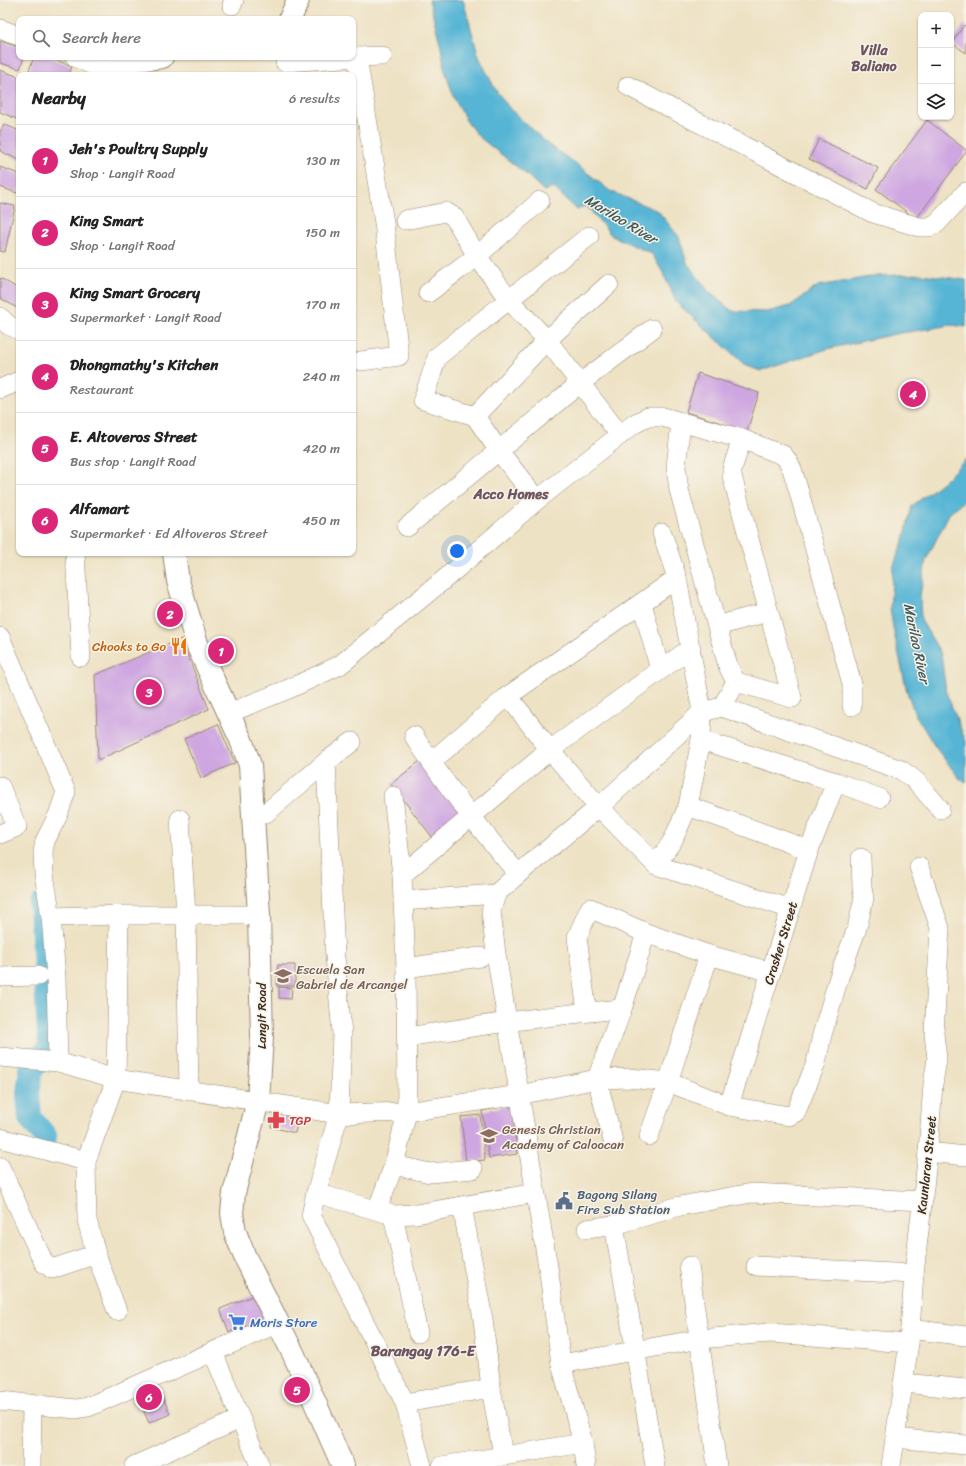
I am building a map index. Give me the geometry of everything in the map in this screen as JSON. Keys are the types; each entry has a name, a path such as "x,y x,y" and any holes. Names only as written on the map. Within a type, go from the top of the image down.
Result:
{"main road":[{"path":"291,16 298,0"},
{"path":"106,72 113,66 142,60"},
{"name":"Langit Road","path":"174,556 178,582 198,647 229,713 250,765 260,914 262,1037 258,1101 234,1194 232,1213 235,1232 242,1250 294,1355 343,1466"}],"street":[{"path":"0,29 16,35"},
{"path":"361,361 399,356 384,224 357,57 382,56"},
{"path":"81,60 103,72"},
{"path":"285,65 330,60"},
{"path":"628,86 873,213 919,227 929,227 937,223 966,192"},
{"path":"428,293 477,256 540,201"},
{"path":"405,220 446,212 454,217 477,256 509,300 547,340 620,435"},
{"path":"538,500 499,451 475,416 423,400 437,357 589,236"},
{"path":"475,416 547,340 609,284"},
{"path":"407,527 580,384 652,329"},
{"path":"0,389 16,382"},
{"path":"229,713 291,688 340,665 538,500 634,424 648,417 663,417 742,439 783,455 788,461 792,469 852,684 852,706"},
{"path":"681,422 676,467 679,490 728,666 736,682 792,698 732,476 732,469 742,439"},
{"path":"656,865 673,840 688,806 700,740 702,712 678,578 662,533"},
{"path":"75,556 81,657"},
{"path":"430,762 508,696 678,578"},
{"path":"642,603 660,670"},
{"path":"716,626 768,612"},
{"path":"0,637 66,792 58,815 45,841 43,852 44,874 51,917 56,977 58,1062"},
{"path":"402,875 550,750 691,648"},
{"path":"722,707 736,682"},
{"path":"508,696 550,750 599,807 656,865 791,909"},
{"path":"586,1466 583,1443 561,1364 549,1273 506,1022 491,911 496,894 599,807 702,712 722,707 901,770 916,781 940,809"},
{"path":"414,736 430,762 471,817 518,874"},
{"path":"700,740 836,782 879,798"},
{"path":"253,816 266,813 352,742"},
{"path":"326,762 335,957 342,1034 339,1114 311,1215 405,1403 422,1466"},
{"name":"Crasher Street","path":"729,1106 809,850 836,782"},
{"path":"0,786 18,827 0,834"},
{"path":"393,796 402,875 406,968 407,1112 394,1165 385,1213 418,1333"},
{"path":"688,806 809,850"},
{"path":"180,819 186,915 189,1091"},
{"path":"0,1057 58,1062 116,1079 339,1114 407,1112 519,1095 597,1079 630,1078 668,1082 729,1106 789,1116 796,1112 816,1063 822,1035 857,928 864,898 862,888 861,858"},
{"name":"Kaunlaran Street","path":"891,1466 910,1336 914,1274 928,1152 933,1084 937,1059 934,1034 940,928 919,867"},
{"path":"403,901 496,894"},
{"path":"587,1012 577,937 590,908 646,933 709,955 771,972"},
{"path":"51,917 260,914"},
{"path":"116,1311 96,1254 87,1220 86,1161 116,1079 119,915"},
{"path":"612,1141 597,1079 622,1009 646,933"},
{"path":"648,1136 668,1082 709,955"},
{"path":"406,968 480,957"},
{"path":"0,977 38,976"},
{"path":"406,1037 506,1022 622,1009"},
{"path":"0,1138 86,1161"},
{"path":"928,1152 966,1156"},
{"path":"394,1165 430,1173 473,1169"},
{"path":"0,1167 44,1263 52,1269 96,1254"},
{"path":"316,1193 385,1213 416,1214 535,1193"},
{"path":"588,1229 680,1212 752,1193 923,1201"},
{"path":"462,1206 483,1319 491,1388 503,1456"},
{"path":"614,1225 655,1466"},
{"path":"689,1266 717,1466"},
{"path":"756,1266 914,1274"},
{"path":"0,1401 76,1409 88,1407 278,1323"},
{"path":"561,1364 700,1339 770,1333 966,1336"},
{"path":"213,1352 260,1466"},
{"path":"903,1384 966,1389"},
{"path":"405,1403 491,1388"},
{"path":"30,1466 32,1405"},
{"path":"134,1466 240,1419"},
{"path":"894,1438 966,1445"},
{"path":"442,1466 583,1443"}],"water":[{"name":"Marilao River","path":"429,0 463,0 479,57 495,89 510,109 549,145 579,166 610,191 658,211 679,237 687,263 709,292 732,311 767,312 790,306 818,286 875,276 921,274 966,280 966,327 952,325 895,334 827,349 761,371 746,366 676,302 663,273 652,254 612,236 586,205 577,210 553,187 544,191 527,175 478,136 467,122 455,100 445,71 441,47"},
{"name":"Marilao River","path":"966,459 966,499 949,514 926,560 920,596 921,620 941,654 946,692 966,742 966,783 959,778 936,748 915,714 907,692 890,609 893,567 904,539 912,506 944,481"}],"building":[{"path":"964,25 966,27 966,53 954,44 954,40"},
{"path":"0,41 16,46 16,60 23,60 20,69 0,63"},
{"path":"33,60 55,60 72,66 70,72 28,72"},
{"path":"145,66 146,72 130,72 130,69"},
{"path":"0,70 16,76 16,119 0,112"},
{"path":"927,120 966,150 916,219 876,189"},
{"path":"4,124 16,130 16,159 0,151 0,132"},
{"path":"819,139 878,168 868,189 809,159"},
{"path":"0,167 16,173 16,193 0,187"},
{"path":"0,203 15,206 5,252 0,251"},
{"path":"0,278 16,287 16,307 0,298"},
{"path":"698,373 759,393 747,431 686,412"},
{"path":"181,639 209,709 98,760 95,675"},
{"path":"218,724 235,763 201,778 184,739"},
{"path":"420,761 463,814 433,838 391,784"},
{"path":"278,965 295,965 295,986 277,986"},
{"path":"279,987 292,988 291,999 279,998"},
{"path":"506,1106 511,1107 513,1110 517,1154 489,1158 482,1111"},
{"path":"274,1113 298,1119 295,1133 271,1127"},
{"path":"480,1115 485,1160 466,1162 461,1117"},
{"path":"257,1294 266,1318 229,1332 220,1309"},
{"path":"159,1389 170,1414 149,1423 138,1398"}],"waterway":[{"path":"41,905 50,1047 31,1070 28,1093 30,1118 45,1136"}],"place":[{"name":"Dhongmathy's Kitchen","path":"913,394"},
{"name":"King Smart","path":"170,614"},
{"name":"Chooks to Go","path":"179,646"},
{"name":"Jeh's Poultry Supply","path":"221,651"},
{"name":"King Smart Grocery","path":"149,692"},
{"name":"Escuela San Gabriel de Arcangel","path":"283,976"},
{"name":"TGP","path":"276,1120"},
{"name":"Genesis Christian Academy of Caloocan","path":"489,1136"},
{"name":"Bagong Silang Fire Sub Station","path":"564,1201"},
{"name":"Moris Store","path":"237,1322"},
{"name":"E. Altoveros Street","path":"297,1390"},
{"name":"Alfamart","path":"149,1397"}],"district":[{"name":"Villa Baliano","path":"874,58"},
{"name":"Acco Homes","path":"511,494"},
{"name":"Barangay 176-E","path":"423,1351"}]}
